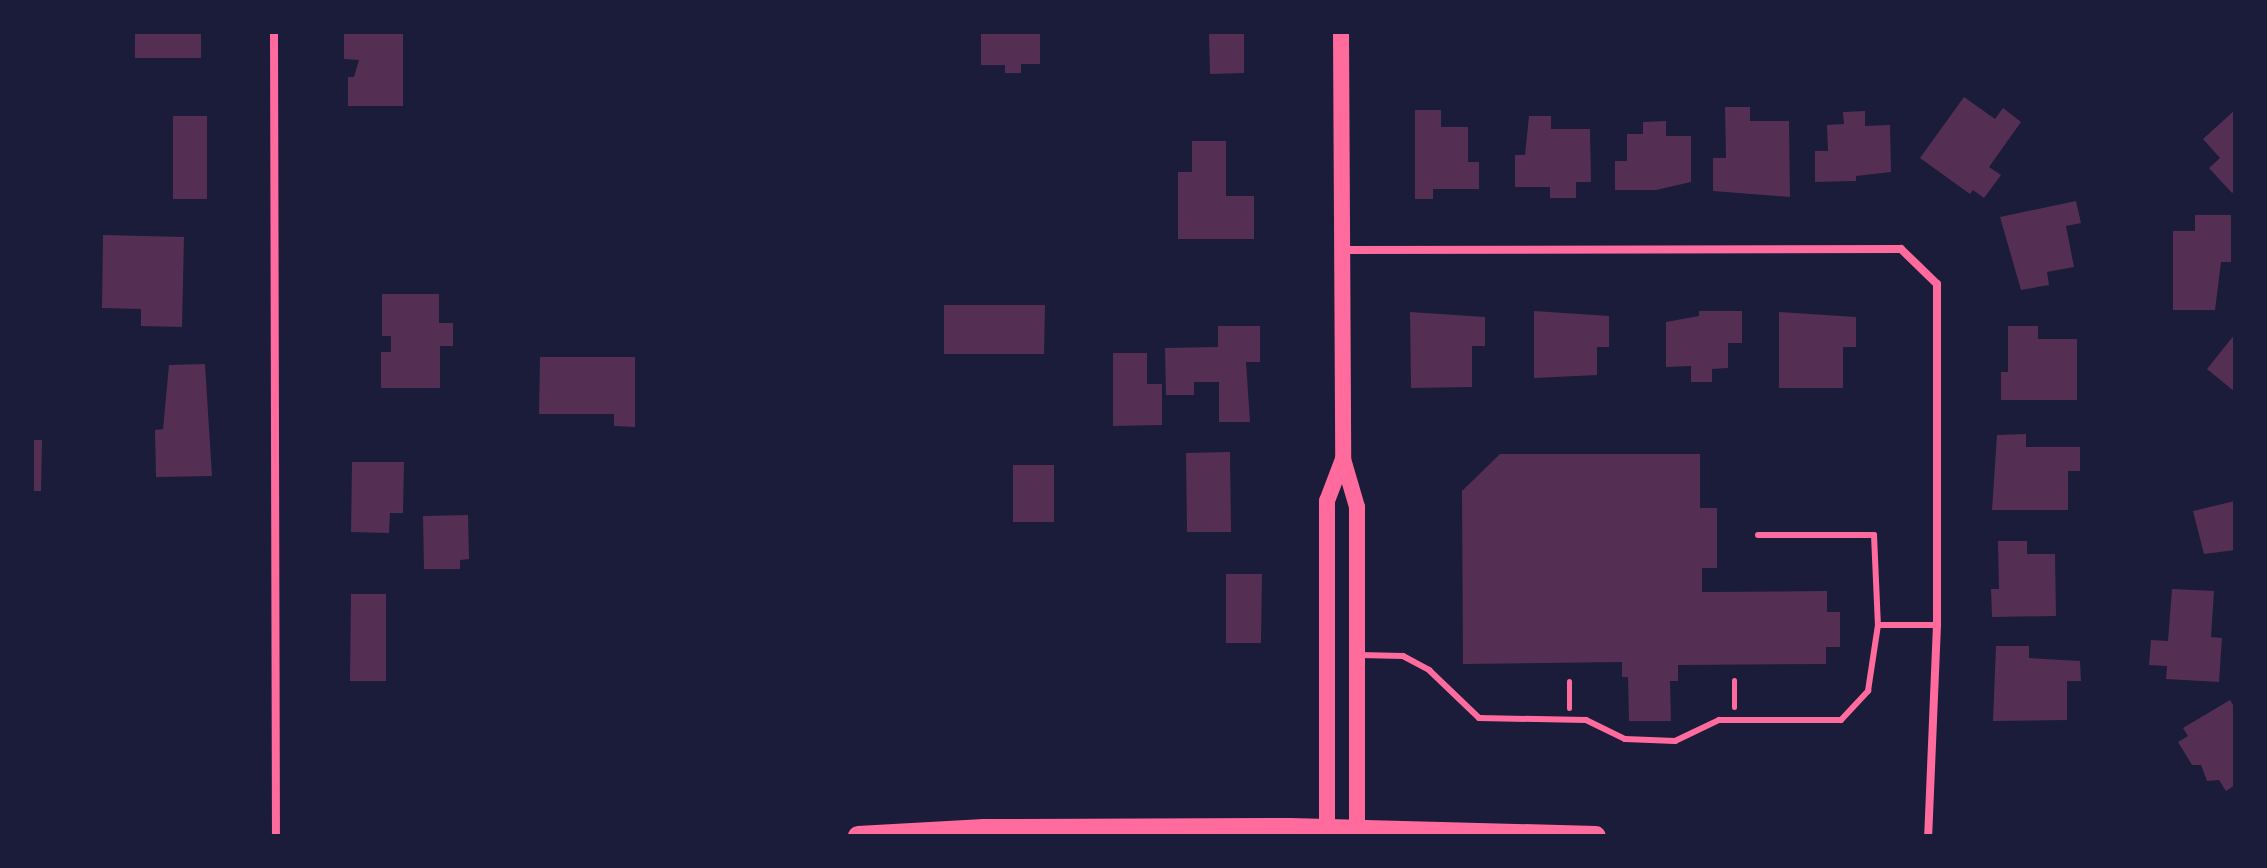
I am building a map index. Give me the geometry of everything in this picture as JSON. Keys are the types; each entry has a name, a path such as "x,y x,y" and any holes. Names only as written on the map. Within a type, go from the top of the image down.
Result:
{"main road":[{"path":"1341,32 1343,459 1357,507 1357,832"},
{"path":"1327,832 1327,501 1343,459"},
{"path":"858,836 984,829 1596,836"}],"street":[{"path":"274,32 276,836"},
{"path":"1341,250 1901,249 1937,284 1937,625 1928,836"}],"lane":[{"path":"1356,655 1403,656 1429,670 1479,718 1586,720 1625,739 1675,741 1719,720 1841,720 1868,691 1878,625 1874,535 1758,535"},
{"path":"1878,625 1937,625"}],"path":[{"path":"1734,680 1735,720"},
{"path":"1569,681 1570,720"}],"building":[{"path":"135,32 201,32 201,58 135,58"},
{"path":"344,32 403,32 403,106 348,106 348,77 354,77 359,60 344,59"},
{"path":"981,32 1040,32 1040,64 1021,64 1021,73 1005,73 1005,65 981,65"},
{"path":"1209,32 1244,32 1244,73 1210,74"},
{"path":"1964,97 1995,119 2003,108 2021,122 1989,167 2001,175 1984,198 1973,190 1970,194 1920,158"},
{"path":"1725,107 1750,107 1750,121 1789,121 1790,197 1713,191 1713,158 1726,158"},
{"path":"1415,110 1441,110 1441,127 1468,127 1468,162 1479,162 1479,189 1433,189 1433,199 1415,199"},
{"path":"2235,110 2235,191 2232,193 2209,168 2220,158 2203,139"},
{"path":"1865,111 1865,126 1890,125 1891,172 1856,176 1856,181 1815,182 1815,151 1828,151 1827,125 1844,124 1843,112"},
{"path":"173,116 207,116 207,199 173,199"},
{"path":"1529,116 1551,116 1551,129 1590,129 1591,182 1576,182 1576,198 1550,198 1550,187 1515,187 1515,155 1525,155"},
{"path":"1666,121 1666,136 1691,136 1691,182 1656,190 1615,190 1615,161 1627,161 1627,134 1643,134 1643,122"},
{"path":"1192,141 1226,141 1226,196 1254,196 1254,239 1178,239 1178,172 1192,172"},
{"path":"2076,201 2081,223 2066,226 2074,267 2047,272 2049,285 2021,290 2000,217"},
{"path":"2195,215 2231,215 2231,262 2221,262 2215,310 2173,310 2173,231 2195,231"},
{"path":"103,235 184,237 182,327 141,326 141,309 102,308"},
{"path":"382,294 439,294 439,323 453,323 453,346 440,346 440,388 381,388 381,352 391,352 391,336 382,336"},
{"path":"944,305 1045,305 1044,354 944,354"},
{"path":"1534,311 1609,316 1609,347 1597,347 1597,375 1534,378"},
{"path":"1699,311 1742,311 1742,343 1728,343 1728,368 1712,369 1712,382 1691,382 1691,366 1666,367 1666,322 1699,316"},
{"path":"1410,312 1485,317 1485,346 1472,346 1472,387 1411,388"},
{"path":"1779,312 1856,317 1856,347 1843,347 1843,388 1779,388"},
{"path":"1218,326 1260,326 1260,362 1246,362 1250,422 1219,422 1219,382 1194,382 1194,395 1166,395 1165,348 1218,347"},
{"path":"2008,326 2038,326 2038,339 2077,339 2077,400 2001,400 2001,372 2008,372"},
{"path":"2235,334 2235,392 2207,369"},
{"path":"1113,353 1147,353 1147,384 1162,384 1162,425 1113,426"},
{"path":"540,357 635,357 635,427 614,426 614,414 539,414"},
{"path":"205,364 212,476 156,477 155,430 163,429 169,365"},
{"path":"2026,434 2026,447 2080,447 2080,471 2068,471 2068,510 1992,510 1997,435"},
{"path":"32,440 42,440 41,491 32,491"},
{"path":"1230,452 1231,532 1187,532 1186,453"},
{"path":"1500,454 1700,454 1700,508 1717,508 1717,568 1702,568 1702,592 1827,591 1827,612 1840,612 1840,647 1826,647 1826,664 1678,665 1678,681 1670,681 1671,721 1629,721 1628,677 1622,677 1622,662 1463,664 1462,491"},
{"path":"352,462 404,462 403,513 390,513 389,533 351,532"},
{"path":"1013,465 1054,465 1054,522 1013,522"},
{"path":"2235,501 2235,550 2204,554 2193,511"},
{"path":"468,515 469,559 460,560 460,569 424,569 423,516"},
{"path":"1998,541 2027,541 2027,554 2055,554 2056,616 1992,617 1991,589 1999,589"},
{"path":"1226,574 1262,574 1261,643 1226,643"},
{"path":"2172,589 2214,591 2211,637 2222,638 2219,682 2166,679 2167,666 2149,665 2151,640 2168,641"},
{"path":"351,594 386,594 386,681 350,681"},
{"path":"1996,646 2029,646 2029,658 2080,661 2081,681 2067,681 2067,720 1993,721"},
{"path":"2230,700 2235,708 2235,785 2226,791 2219,780 2207,781 2201,765 2192,765 2178,742 2188,736 2183,728"}]}
